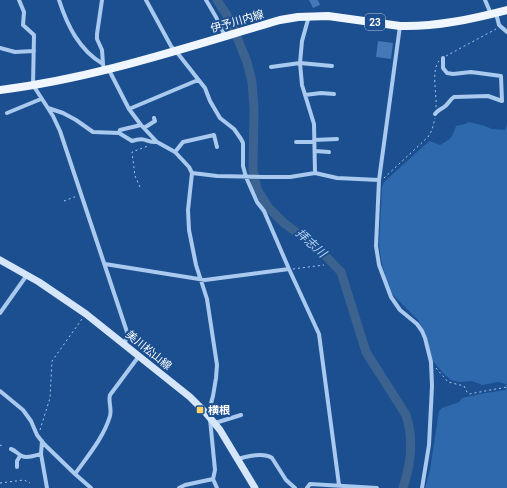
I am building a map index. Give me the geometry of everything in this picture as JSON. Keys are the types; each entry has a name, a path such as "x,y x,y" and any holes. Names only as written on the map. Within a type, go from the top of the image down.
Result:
{"main road":[{"name":"伊予川内線","path":"0,90 33,85 105,68 280,20 309,16 328,16 400,26 427,26 507,10"},
{"name":"美川松山線","path":"0,260 51,290 86,314 190,397 210,418 255,488"}],"street":[{"path":"19,0 24,12 24,25 34,35 33,85 60,131 127,332 125,344"},
{"path":"59,0 72,32 88,52 105,68 129,109 155,142"},
{"path":"102,0 96,34 102,50 105,68"},
{"path":"146,0 171,46 205,88 210,102 220,118 234,129 241,139 243,143 244,166 247,177 258,202 264,211 319,334 339,486"},
{"path":"206,0 226,36"},
{"path":"485,0 499,25 507,32"},
{"path":"309,16 302,41 300,74 305,96 313,119 315,173"},
{"path":"400,26 379,180 376,233 379,265 390,297 400,310 417,324 422,331 431,362 432,386 429,445 422,488"},
{"path":"0,48 14,52 34,51"},
{"path":"435,114 444,108 454,97 488,96 502,101 501,76 471,72 453,74 447,73 443,68 443,58"},
{"path":"271,67 300,63 332,66"},
{"path":"129,109 198,80"},
{"path":"305,96 321,93 334,94"},
{"path":"7,113 41,99"},
{"path":"47,108 63,113 93,132 118,134 130,140 141,138 155,142 175,152 189,167 192,173 188,225 200,279 205,289 207,298 217,365 210,418 215,470 213,479 216,488"},
{"path":"118,134 120,130 142,126 155,121 154,118"},
{"path":"175,152 182,142 214,135 217,147"},
{"path":"296,142 337,139"},
{"path":"315,151 328,152"},
{"path":"192,173 217,176 290,177 315,173 337,178 379,180"},
{"path":"105,264 205,280 289,269"},
{"path":"0,313 27,275"},
{"path":"75,474 99,439 110,417 110,395 139,356"},
{"path":"0,391 28,415 37,436 91,488"},
{"path":"210,418 241,415"},
{"path":"42,441 41,454 48,488"},
{"path":"11,449 16,451 20,456 28,457 41,454"},
{"path":"17,468 17,461 20,456"},
{"path":"238,460 249,456 268,456 272,458 286,480 295,488"},
{"path":"179,488 185,485 213,479"},
{"path":"307,488 310,484 377,488"}],"path":[{"path":"379,180 386,177 428,137 432,130 435,114 435,68 438,62 476,39 492,32 499,25"},
{"path":"140,187 135,176 132,152 155,142"},
{"path":"64,201 82,195"},
{"path":"289,269 324,265"},
{"path":"37,436 40,431 50,398 52,361 86,314"},
{"path":"431,362 448,382 464,386 470,394 507,388"},
{"path":"0,483 24,480 30,483"}],"shaded area":[{"path":"469,122 492,129 505,130 507,125 507,488 425,488 430,470 439,411 442,408 459,402 462,398 506,390 506,384 498,382 482,385 472,381 459,382 451,380 432,360 425,333 418,320 392,294 387,282 379,246 382,187 384,182 430,141 440,145 451,138 456,126"}],"building":[{"path":"309,0 318,0 320,5 313,8"},
{"path":"378,41 393,43 391,59 376,57"}],"waterway":[{"name":"拝志川","path":"217,0 230,20 247,62 252,82 254,109 253,170 257,189 268,207 284,223 319,249 341,272 366,352 406,415 411,442 410,461 403,488"}],"place":[{"name":"横根","path":"200,410"}]}
